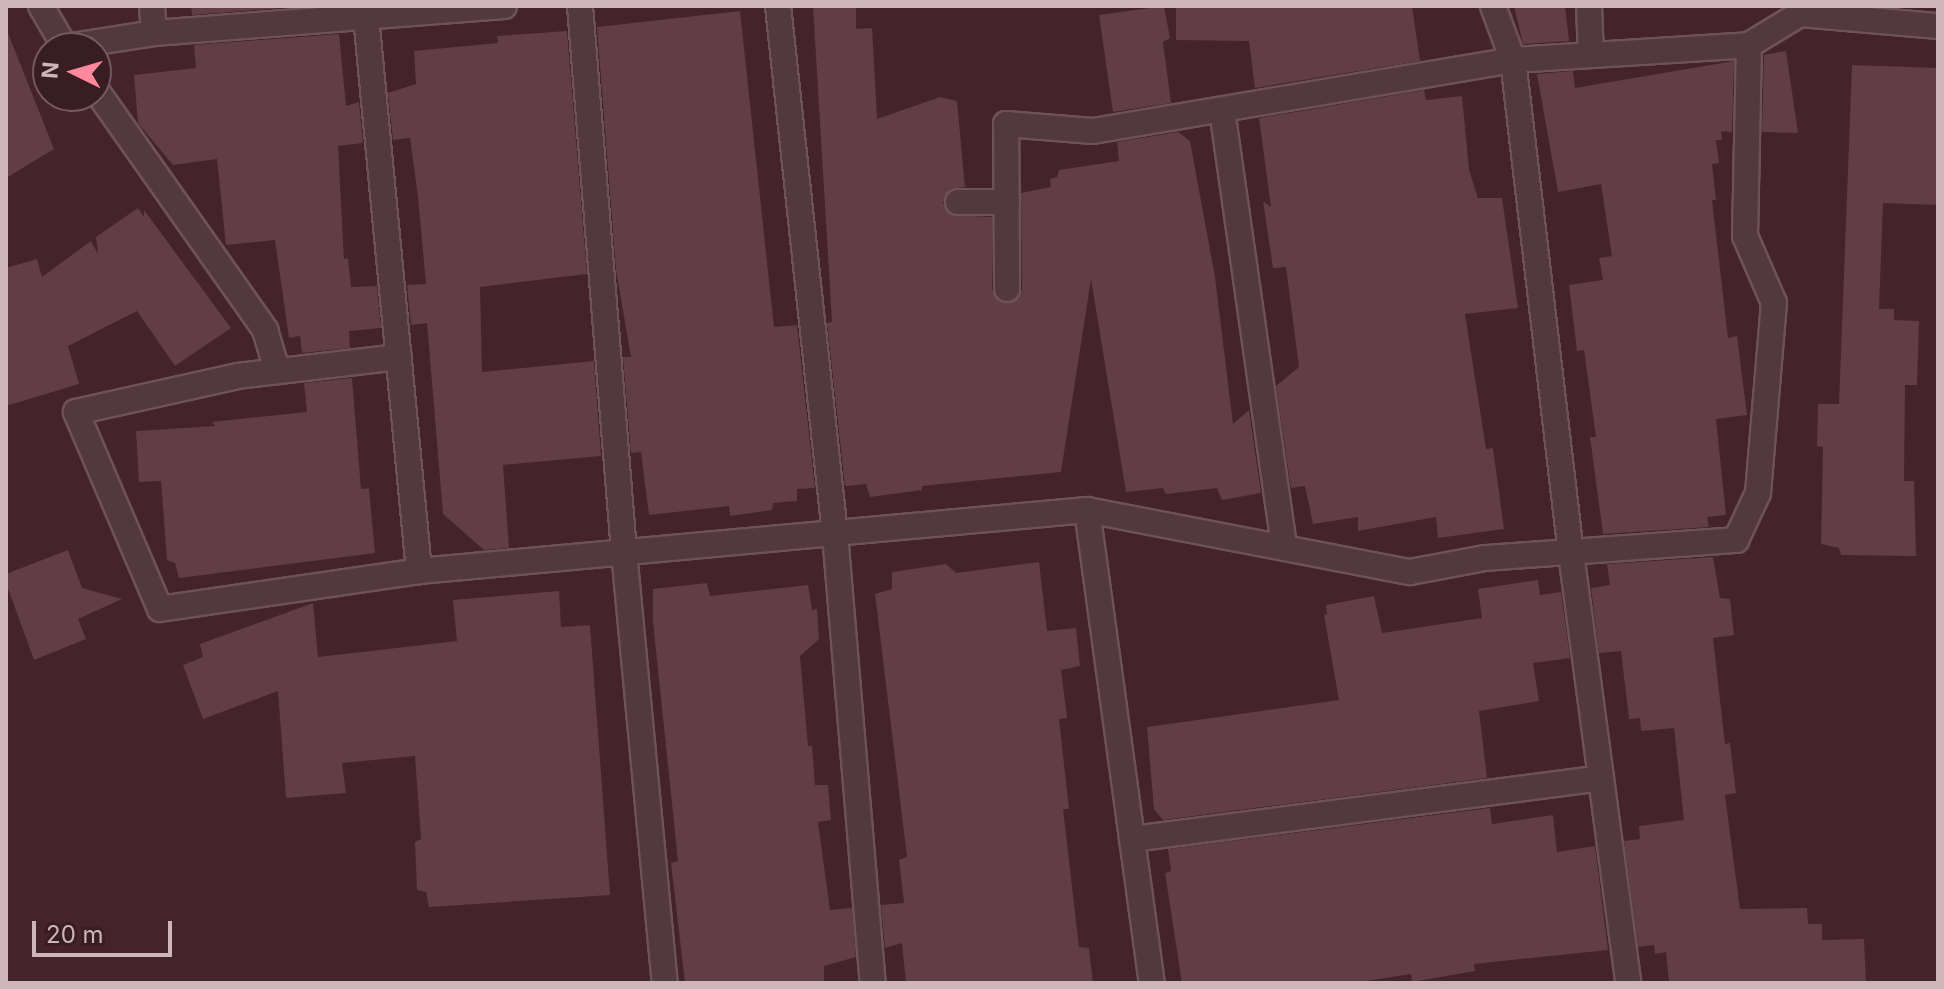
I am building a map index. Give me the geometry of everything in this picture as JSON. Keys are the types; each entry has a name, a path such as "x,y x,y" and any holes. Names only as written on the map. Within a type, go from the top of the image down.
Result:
{"street":[{"path":"41,6 56,32"},
{"path":"152,6 154,33"},
{"path":"112,40 154,33 365,12 504,6"},
{"path":"580,6 624,552 665,983"},
{"path":"778,6 835,534 873,983"},
{"path":"1493,6 1513,60 1571,553 1628,983"},
{"path":"1589,6 1591,55"},
{"path":"365,12 419,571"},
{"path":"1007,289 1006,124 1093,131 1513,60 1749,45 1800,14 1938,26"},
{"path":"399,357 277,370 76,412 160,609 419,571 1087,510 1410,572 1485,558 1736,540 1758,493 1774,303 1745,236 1749,45"},
{"path":"1222,110 1284,547"},
{"path":"111,112 265,330 277,370"},
{"path":"958,202 1007,202"},
{"path":"1087,510 1152,983"},
{"path":"1132,839 1601,778"}],"building":[{"path":"191,6 309,6 192,15"},
{"path":"813,6 856,6 856,29 872,28 877,119 940,97 957,101 965,187 950,189 943,203 951,215 992,217 992,289 1000,302 1015,301 1022,290 1021,193 1051,187 1050,179 1057,177 1059,170 1119,161 1117,142 1178,132 1190,141 1215,277 1233,424 1249,410 1261,493 1222,500 1217,488 1166,494 1163,488 1126,492 1091,279 1061,472 922,486 922,490 870,497 866,484 845,486 827,323 832,322"},
{"path":"1164,6 1170,38 1163,42 1171,103 1113,112 1099,15"},
{"path":"1176,6 1412,6 1420,61 1255,88 1249,41 1176,40"},
{"path":"1514,6 1565,6 1569,41 1523,44"},
{"path":"740,11 774,327 797,325 815,488 797,489 797,501 773,503 772,510 730,516 729,506 649,515 641,452 631,453 623,357 631,357 616,270 597,27"},
{"path":"567,31 587,274 480,287 482,372 594,361 601,456 503,465 509,548 484,550 443,514 427,323 411,325 407,285 426,284 418,197 410,138 393,140 388,93 416,84 414,51 498,43 497,36"},
{"path":"6,34 32,94 32,112 39,112 54,149 6,178"},
{"path":"339,34 346,106 359,102 363,143 338,146 344,259 348,258 351,287 377,286 381,328 349,331 350,348 302,353 300,336 289,338 275,240 226,245 217,159 173,165 138,123 134,75 196,68 194,45"},
{"path":"1786,51 1798,133 1762,132 1764,55"},
{"path":"1734,61 1732,132 1721,131 1722,140 1716,140 1719,163 1712,164 1716,200 1712,200 1728,338 1737,336 1747,415 1716,419 1726,515 1707,517 1709,527 1603,534 1590,437 1596,437 1584,350 1577,351 1569,285 1603,280 1599,258 1612,256 1601,184 1558,192 1537,74 1573,71 1575,88"},
{"path":"1852,65 1938,68 1938,205 1883,203 1879,309 1894,309 1894,320 1919,321 1917,385 1905,385 1904,481 1914,481 1916,556 1841,555 1839,548 1821,544 1823,447 1817,446 1818,404 1839,404"},
{"path":"1424,90 1426,100 1462,96 1469,170 1478,198 1502,198 1518,308 1465,314 1486,449 1493,448 1504,529 1438,538 1436,517 1358,531 1358,517 1313,524 1305,486 1291,488 1276,386 1299,367 1286,267 1273,268 1263,201 1271,207 1259,118"},
{"path":"138,208 144,217 144,210 231,328 175,366 137,311 68,346 79,384 6,406 6,268 37,259 42,277 91,241 98,254 96,237"},
{"path":"352,378 361,489 369,488 375,553 179,578 175,563 167,560 161,481 139,482 136,431 215,426 212,422 307,412 304,383"},
{"path":"68,550 82,588 122,599 78,619 86,639 34,660 6,583 6,574"},
{"path":"1713,557 1720,598 1730,599 1734,635 1713,638 1725,744 1730,743 1736,793 1725,795 1740,909 1807,908 1808,924 1822,924 1822,940 1864,939 1866,983 1669,983 1666,952 1655,954 1654,945 1638,947 1624,841 1640,839 1639,826 1684,820 1674,728 1641,731 1640,718 1629,719 1621,651 1599,653 1591,588 1610,585 1607,564"},
{"path":"1039,562 1047,631 1076,628 1080,666 1061,670 1067,718 1059,719 1069,809 1063,809 1079,947 1089,948 1093,983 906,983 902,943 885,948 881,905 904,903 899,860 907,857 875,594 892,589 892,572 946,564 956,573"},
{"path":"1538,580 1540,595 1561,592 1570,658 1533,663 1539,701 1479,711 1487,778 1163,820 1154,809 1147,727 1339,700 1324,615 1327,614 1326,605 1374,596 1382,633 1482,618 1478,589"},
{"path":"707,583 710,596 808,585 812,610 817,609 819,639 800,656 808,746 812,746 815,785 828,785 831,820 818,822 830,910 852,908 856,957 824,966 824,983 685,983 671,863 678,861 653,622 653,589"},
{"path":"559,591 561,627 590,625 610,895 429,907 426,892 417,890 415,842 421,839 415,756 342,763 346,793 286,798 278,691 203,719 183,665 203,657 200,644 313,603 318,657 457,641 453,600"},
{"path":"1490,808 1492,824 1553,815 1557,852 1595,846 1608,950 1474,964 1475,971 1412,982 1411,974 1353,983 1182,983 1165,873 1171,871 1168,849"}]}
